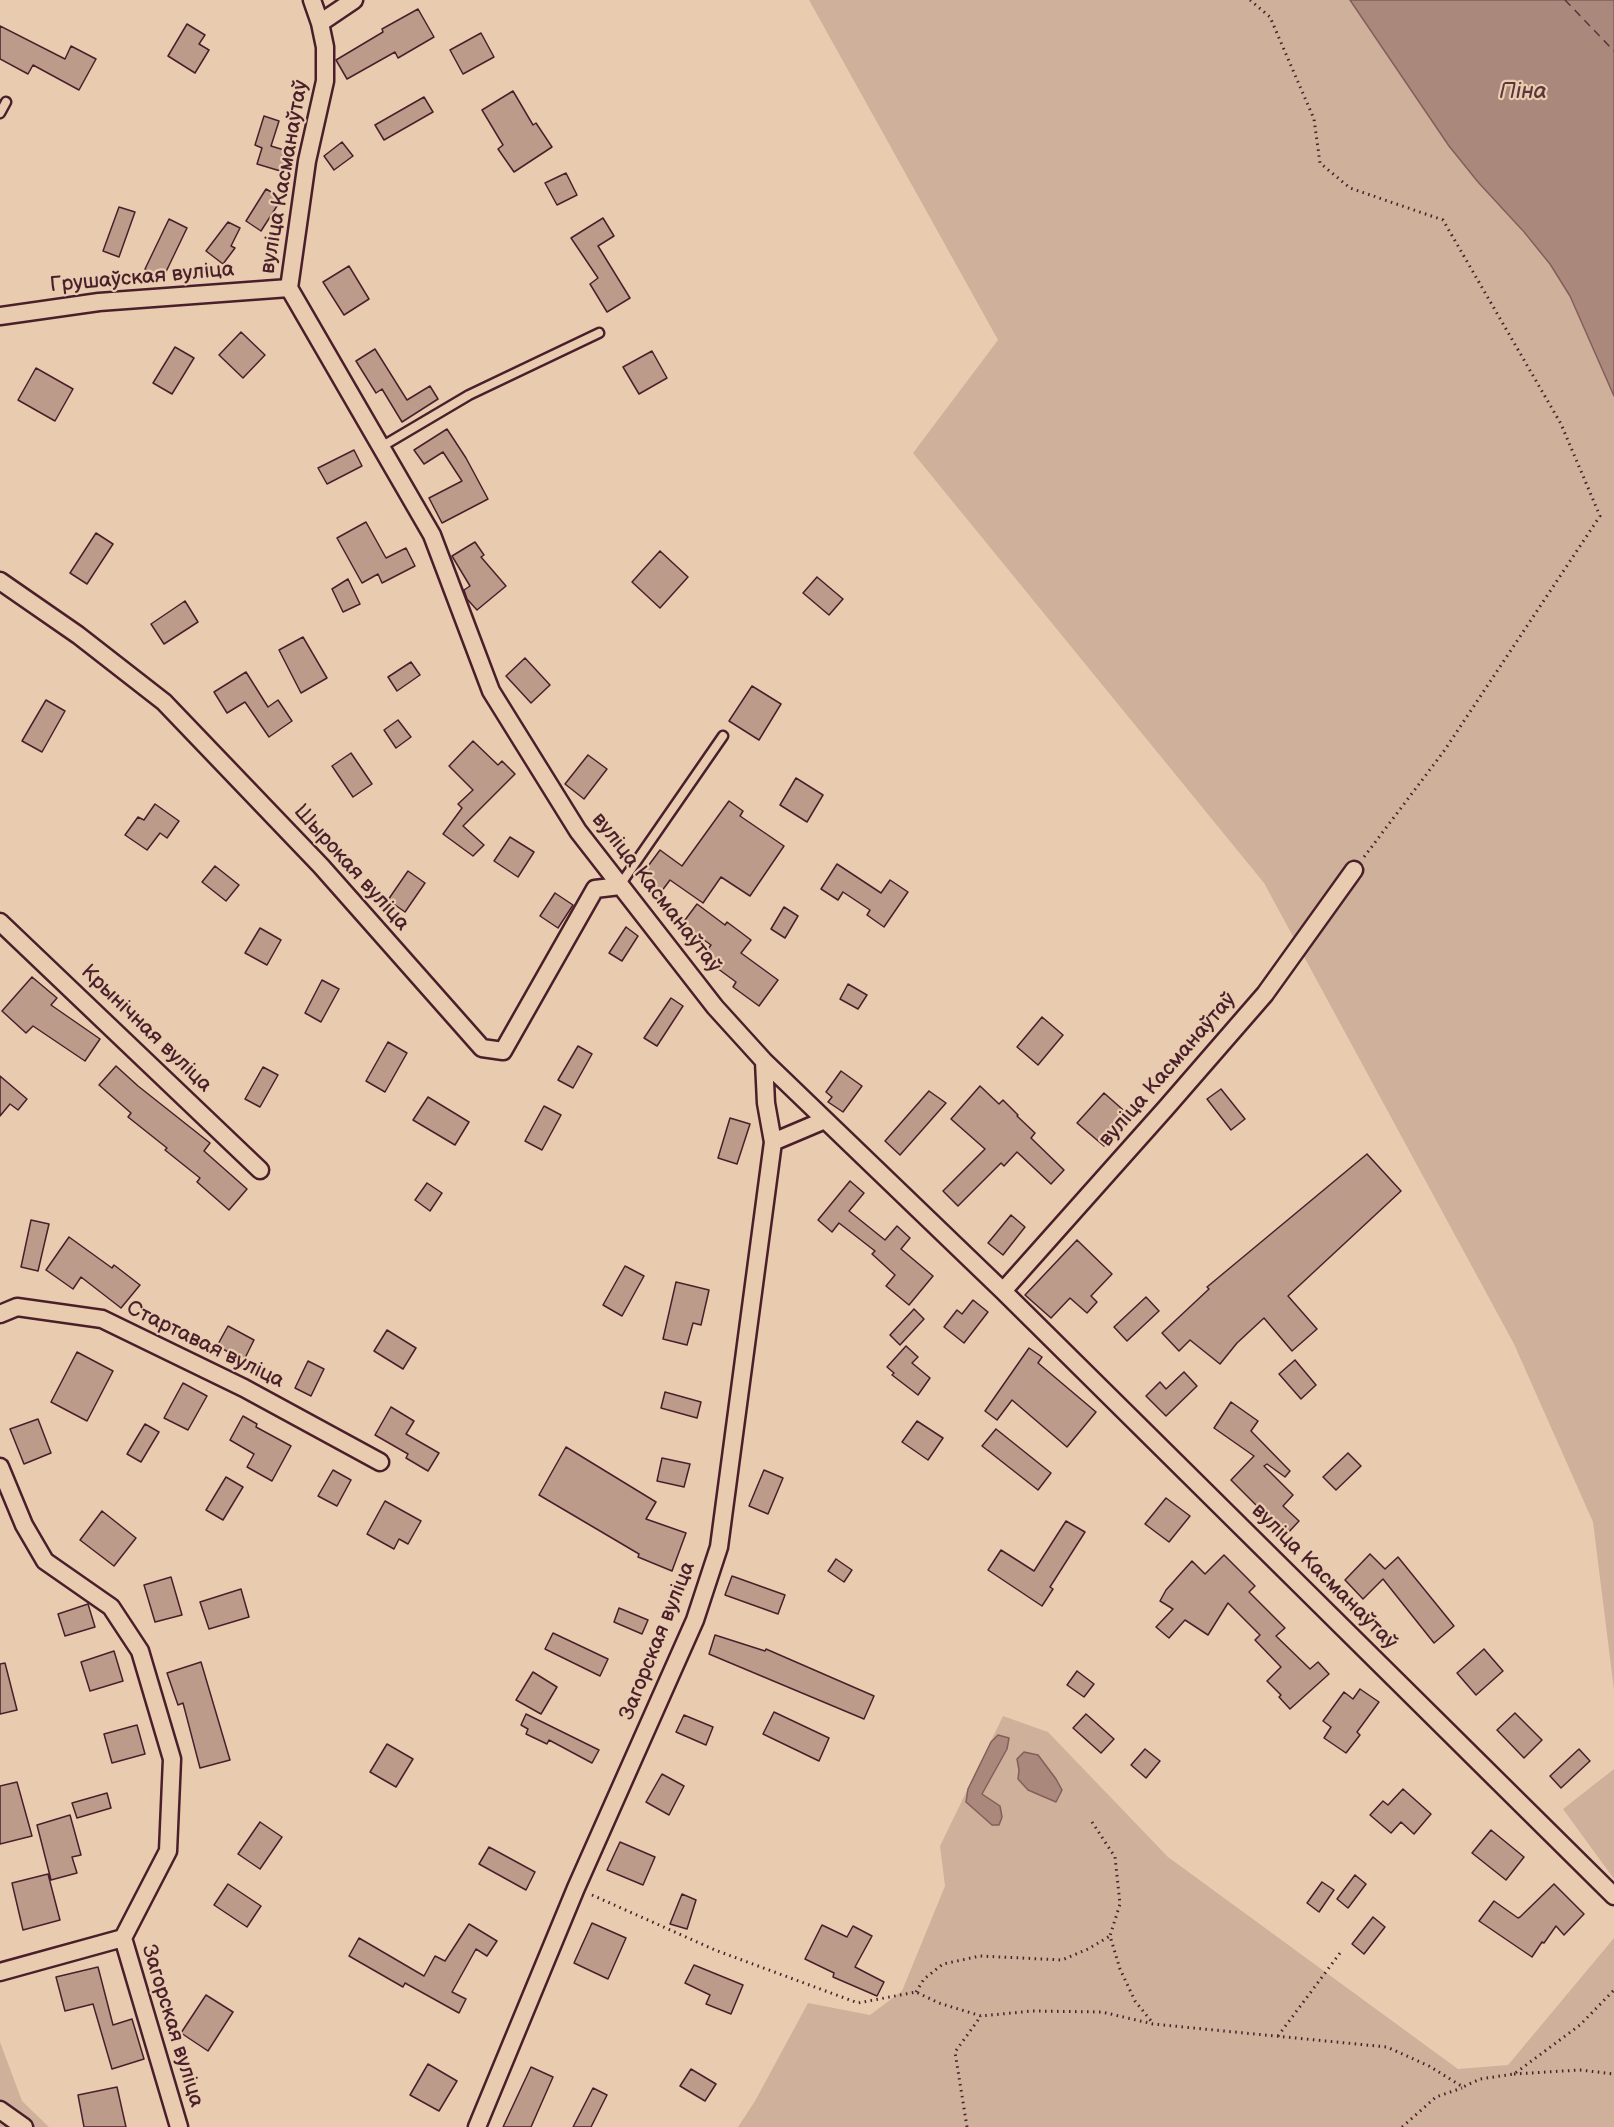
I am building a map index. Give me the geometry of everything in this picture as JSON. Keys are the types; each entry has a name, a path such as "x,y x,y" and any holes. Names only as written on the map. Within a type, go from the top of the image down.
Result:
{"street":[{"name":"вуліца Касманаўтаў","path":"312,0 325,47 325,81 307,161 289,288 432,535 491,691 578,831 716,1007 764,1061 1003,1291 1614,1896"},
{"path":"320,23 354,0"},
{"name":"Грушаўская вуліца","path":"0,316 99,302 289,288"},
{"name":"Шырокая вуліца","path":"0,581 78,635 164,702 321,866 482,1048 503,1050 595,889 620,886"},
{"name":"вуліца Касманаўтаў","path":"1003,1291 1265,994 1354,870"},
{"name":"Крынічная вуліца","path":"0,922 260,1170"},
{"name":"Загорская вуліца","path":"477,2127 576,1888 695,1620 719,1546 773,1142 766,1103 764,1061"},
{"path":"773,1142 825,1120"},
{"name":"Стартавая вуліца","path":"0,1314 17,1307 102,1319 244,1388 380,1462"},
{"path":"0,1467 24,1525 45,1561 111,1607 140,1651 172,1759 168,1851 123,1938 0,1972"},
{"name":"Загорская вуліца","path":"123,1938 179,2127"},
{"path":"0,2110 24,2127"}],"lane":[{"path":"0,113 6,102"},
{"path":"381,447 470,395 599,333"},
{"path":"620,886 723,736"}],"path":[{"path":"1250,0 1270,17 1314,119 1320,163 1350,188 1443,220 1561,424 1600,516 1444,751 1354,870"},
{"path":"1092,1822 1115,1857 1120,1904 1110,1936 1120,1969 1135,2001 1153,2024"},
{"path":"576,1888 715,1950 858,2003 916,1992 939,2003 981,2016 1032,2011 1102,2012 1153,2024 1387,2047 1430,2066 1463,2087"},
{"path":"916,1992 924,1979 943,1964 980,1956 1062,1960 1110,1936"},
{"path":"1278,2036 1340,1953"},
{"path":"1514,2074 1581,2025 1614,1990"},
{"path":"967,2127 955,2052 981,2016"},
{"path":"1402,2127 1436,2097 1480,2079 1514,2074 1580,2070 1614,2074"}],"shaded area":[{"path":"809,0 1350,0 1449,146 1550,264 1570,296 1614,396 1614,1690 1593,1522 1514,1344 1264,883 913,453 998,340"},
{"path":"1003,1716 1048,1732 1168,1857 1458,2069 1508,2065 1614,1938 1614,2127 738,2127 755,2101 808,2003 870,2015 902,1991 945,1886 940,1846"},
{"path":"1614,1769 1614,1879 1563,1809"},
{"path":"0,2042 22,2101 49,2127 0,2127"}],"water":[{"name":"Піна","path":"1350,0 1614,0 1614,396 1570,296 1550,264 1449,146"},
{"path":"998,1735 1009,1738 1007,1749 982,1794 1000,1806 1002,1817 999,1825 992,1825 966,1802 968,1789 991,1742"},
{"path":"1024,1752 1038,1755 1056,1779 1062,1790 1056,1802 1028,1790 1018,1779 1017,1759"}],"building":[{"path":"418,9 434,37 398,58 395,52 347,79 336,60 383,32 382,29"},
{"path":"187,24 205,35 199,44 209,50 195,73 168,56"},
{"path":"0,26 65,59 71,46 96,59 79,90 33,65 28,74 0,59"},
{"path":"481,33 494,57 463,74 450,50"},
{"path":"513,91 533,125 536,123 552,147 514,172 498,149 503,145 482,110"},
{"path":"424,97 433,112 384,140 375,125"},
{"path":"264,116 279,121 271,146 294,153 287,173 257,164 262,148 255,145"},
{"path":"342,142 353,156 334,170 324,156"},
{"path":"566,173 577,195 557,205 545,183"},
{"path":"266,189 280,197 261,231 246,221"},
{"path":"119,207 135,212 119,257 103,251"},
{"path":"603,218 614,236 598,246 630,298 607,312 590,284 598,278 571,238"},
{"path":"169,219 187,228 163,278 145,269"},
{"path":"228,222 240,228 231,246 235,248 223,264 206,251"},
{"path":"349,266 369,299 344,315 323,282"},
{"path":"241,332 265,355 243,378 219,355"},
{"path":"175,347 194,358 172,394 153,383"},
{"path":"375,349 407,400 430,386 438,399 402,422 382,389 376,393 356,361"},
{"path":"652,351 667,378 639,394 623,367"},
{"path":"36,368 73,389 55,421 18,400"},
{"path":"447,429 488,499 442,523 429,498 462,481 443,452 424,464 414,450"},
{"path":"354,450 362,466 327,484 318,468"},
{"path":"366,522 386,558 406,548 415,566 382,583 378,574 362,583 337,538"},
{"path":"96,533 113,544 87,584 70,573"},
{"path":"475,542 484,555 481,557 506,586 477,610 467,599 464,590 470,586 452,556"},
{"path":"660,551 688,577 660,608 632,582"},
{"path":"817,577 843,599 829,615 803,593"},
{"path":"348,579 360,604 343,612 332,589"},
{"path":"185,601 198,622 164,644 151,624"},
{"path":"303,637 327,678 301,693 279,650"},
{"path":"525,658 550,685 531,703 506,676"},
{"path":"411,662 420,675 397,691 388,677"},
{"path":"246,672 268,707 278,700 292,721 269,737 245,702 227,713 214,692"},
{"path":"752,686 781,704 759,740 729,721"},
{"path":"46,700 65,711 42,752 22,741"},
{"path":"398,720 411,737 396,748 384,730"},
{"path":"473,741 498,765 502,761 515,774 463,826 484,845 473,856 443,834 462,808 458,804 473,790 449,766"},
{"path":"351,753 372,784 353,797 332,766"},
{"path":"588,755 607,769 584,799 565,784"},
{"path":"796,778 823,795 807,822 780,805"},
{"path":"729,801 743,811 740,816 784,846 750,896 721,877 703,903 670,880 661,892 640,877 660,850 682,866"},
{"path":"155,804 179,821 167,838 160,833 147,850 125,835 138,817 144,820"},
{"path":"510,837 534,852 518,877 494,861"},
{"path":"837,864 881,893 890,880 908,892 884,927 867,915 870,910 843,892 838,900 821,889"},
{"path":"215,866 239,885 226,901 202,882"},
{"path":"408,871 425,883 405,912 388,900"},
{"path":"555,893 573,905 558,928 540,916"},
{"path":"697,904 725,925 727,922 751,940 741,953 778,980 759,1006 733,987 736,982 702,957 711,945 682,924"},
{"path":"784,907 798,916 785,938 771,929"},
{"path":"626,927 638,936 622,961 609,953"},
{"path":"260,928 281,940 267,965 245,953"},
{"path":"32,977 57,998 51,1005 100,1039 85,1061 33,1026 26,1033 2,1011"},
{"path":"322,980 339,989 321,1022 305,1013"},
{"path":"848,984 867,995 858,1009 840,999"},
{"path":"671,998 683,1006 657,1046 644,1038"},
{"path":"1042,1017 1063,1035 1038,1065 1017,1047"},
{"path":"388,1042 407,1053 385,1092 366,1081"},
{"path":"578,1046 592,1054 573,1088 558,1080"},
{"path":"116,1066 210,1143 204,1151 247,1189 229,1210 197,1182 200,1178 128,1117 131,1113 99,1085"},
{"path":"263,1067 278,1075 260,1107 245,1099"},
{"path":"841,1071 862,1086 843,1112 828,1102 832,1097 826,1092"},
{"path":"0,1076 27,1099 18,1110 10,1104 0,1116"},
{"path":"980,1086 999,1104 1003,1100 1018,1115 1035,1133 1031,1138 1064,1170 1051,1184 1017,1152 1004,1166 1001,1163 958,1206 943,1191 985,1149 951,1119"},
{"path":"1221,1089 1245,1119 1231,1130 1207,1099"},
{"path":"929,1091 946,1103 900,1155 885,1141"},
{"path":"1104,1093 1130,1116 1104,1146 1077,1123"},
{"path":"428,1097 469,1122 455,1145 413,1120"},
{"path":"544,1106 561,1115 542,1150 525,1141"},
{"path":"730,1118 750,1124 737,1164 718,1158"},
{"path":"1367,1154 1401,1191 1288,1296 1317,1329 1292,1351 1264,1318 1237,1343 1220,1364 1190,1340 1179,1351 1162,1333 1209,1289 1207,1287"},
{"path":"850,1181 864,1193 849,1211 885,1240 897,1226 910,1238 901,1249 933,1276 909,1305 886,1286 895,1275 872,1254 875,1251 839,1223 832,1232 818,1220"},
{"path":"427,1183 442,1193 430,1211 415,1200"},
{"path":"1011,1215 1025,1227 1003,1255 988,1243"},
{"path":"31,1220 49,1224 38,1271 21,1267"},
{"path":"69,1237 112,1268 114,1265 140,1285 121,1308 81,1277 73,1289 46,1270"},
{"path":"1077,1240 1112,1274 1091,1296 1097,1302 1087,1313 1070,1298 1051,1318 1025,1295"},
{"path":"625,1266 644,1276 622,1316 603,1305"},
{"path":"676,1282 709,1290 701,1325 693,1323 687,1345 663,1339"},
{"path":"1146,1297 1159,1311 1127,1341 1114,1327"},
{"path":"973,1300 988,1312 964,1343 944,1327 957,1310 962,1314"},
{"path":"914,1309 924,1319 900,1345 890,1335"},
{"path":"228,1326 254,1340 244,1360 217,1346"},
{"path":"387,1330 416,1348 403,1369 374,1351"},
{"path":"906,1346 918,1357 912,1363 930,1378 918,1395 892,1375 894,1373 887,1367"},
{"path":"1029,1348 1042,1357 1038,1363 1096,1412 1067,1447 1012,1400 997,1420 985,1411"},
{"path":"77,1352 113,1371 87,1421 51,1402"},
{"path":"1295,1360 1316,1385 1301,1399 1279,1374"},
{"path":"308,1361 324,1369 311,1396 295,1388"},
{"path":"1184,1372 1197,1386 1166,1416 1146,1396 1160,1382 1166,1389"},
{"path":"183,1383 207,1396 188,1430 164,1418"},
{"path":"665,1392 701,1402 697,1418 661,1408"},
{"path":"1231,1402 1258,1421 1251,1431 1290,1471 1285,1477 1267,1464 1264,1466 1293,1495 1283,1506 1299,1521 1286,1535 1231,1480 1254,1456 1214,1428"},
{"path":"391,1407 414,1421 406,1434 439,1453 428,1471 406,1458 408,1454 375,1435"},
{"path":"243,1416 257,1424 256,1427 291,1446 272,1481 247,1467 254,1454 230,1440"},
{"path":"38,1419 51,1453 24,1464 10,1429"},
{"path":"917,1421 943,1438 928,1460 902,1442"},
{"path":"145,1424 159,1432 141,1462 127,1454"},
{"path":"996,1429 1051,1473 1038,1490 982,1446"},
{"path":"566,1447 656,1502 646,1519 686,1533 672,1571 638,1557 639,1554 539,1495"},
{"path":"1348,1453 1361,1466 1336,1490 1323,1477"},
{"path":"662,1458 690,1464 684,1487 657,1481"},
{"path":"333,1470 351,1480 337,1506 318,1496"},
{"path":"764,1470 783,1478 768,1514 749,1506"},
{"path":"226,1477 243,1487 223,1520 206,1510"},
{"path":"1166,1498 1190,1516 1169,1542 1145,1524"},
{"path":"385,1501 421,1521 408,1544 399,1539 394,1549 367,1534"},
{"path":"102,1511 136,1538 114,1566 80,1540"},
{"path":"1066,1521 1085,1532 1050,1587 1053,1589 1042,1606 988,1570 1001,1550 1034,1571"},
{"path":"1370,1554 1385,1569 1398,1557 1454,1626 1434,1643 1383,1579 1363,1599 1345,1580"},
{"path":"1224,1555 1255,1586 1249,1592 1285,1628 1276,1636 1310,1669 1318,1662 1329,1674 1290,1709 1279,1697 1281,1695 1267,1681 1281,1667 1255,1640 1260,1635 1228,1603 1208,1635 1185,1620 1169,1638 1156,1627 1173,1609 1160,1601 1166,1590 1192,1561 1205,1574"},
{"path":"836,1559 852,1570 844,1582 828,1571"},
{"path":"732,1576 785,1595 778,1614 725,1595"},
{"path":"171,1577 182,1615 155,1622 144,1585"},
{"path":"241,1589 249,1617 209,1629 200,1602"},
{"path":"88,1604 95,1627 65,1636 58,1614"},
{"path":"619,1608 648,1620 642,1634 614,1622"},
{"path":"553,1633 608,1659 600,1676 545,1649"},
{"path":"715,1635 765,1651 766,1649 874,1696 864,1719 709,1654"},
{"path":"1484,1649 1503,1671 1476,1695 1457,1673"},
{"path":"114,1651 123,1681 90,1691 81,1662"},
{"path":"201,1662 230,1760 200,1768 183,1703 178,1705 167,1673"},
{"path":"5,1663 17,1710 0,1714 0,1664"},
{"path":"1077,1671 1094,1684 1084,1697 1067,1685"},
{"path":"533,1672 557,1687 541,1714 516,1700"},
{"path":"1360,1689 1379,1702 1357,1732 1360,1735 1346,1753 1324,1738 1331,1727 1323,1721 1344,1692 1353,1699"},
{"path":"774,1712 829,1738 819,1761 763,1734"},
{"path":"1515,1713 1542,1740 1524,1758 1497,1730"},
{"path":"526,1714 599,1750 592,1763 549,1740 547,1744 526,1734 528,1729 521,1725"},
{"path":"1086,1714 1114,1739 1101,1753 1073,1728"},
{"path":"684,1715 713,1727 706,1745 676,1732"},
{"path":"137,1725 145,1754 112,1763 104,1734"},
{"path":"387,1744 413,1759 396,1787 370,1772"},
{"path":"1145,1749 1160,1761 1146,1778 1131,1765"},
{"path":"1579,1749 1590,1761 1561,1788 1550,1776"},
{"path":"662,1774 684,1786 669,1815 646,1802"},
{"path":"17,1782 32,1836 0,1844 0,1786"},
{"path":"1403,1789 1431,1814 1414,1834 1401,1822 1391,1833 1370,1815 1383,1801 1388,1805"},
{"path":"107,1793 111,1808 77,1818 72,1803"},
{"path":"70,1815 81,1855 72,1857 77,1873 51,1880 37,1825"},
{"path":"260,1822 282,1837 260,1869 238,1854"},
{"path":"1491,1830 1524,1857 1506,1880 1472,1853"},
{"path":"620,1842 655,1857 643,1885 607,1870"},
{"path":"489,1847 535,1872 526,1890 479,1864"},
{"path":"48,1874 60,1920 23,1930 12,1883"},
{"path":"1355,1875 1366,1884 1348,1908 1337,1899"},
{"path":"1322,1882 1334,1890 1319,1912 1307,1903"},
{"path":"228,1884 261,1906 247,1927 214,1905"},
{"path":"1554,1884 1584,1914 1564,1935 1556,1926 1532,1957 1479,1921 1494,1901 1518,1918"},
{"path":"682,1894 696,1900 687,1929 670,1924"},
{"path":"1373,1917 1385,1927 1364,1954 1352,1944"},
{"path":"592,1923 626,1938 608,1979 574,1963"},
{"path":"469,1924 497,1941 487,1956 476,1949 452,1992 466,1999 459,2013 405,1983 403,1987 349,1956 359,1938 424,1976 435,1956 445,1961"},
{"path":"822,1925 847,1937 853,1926 872,1936 855,1967 884,1982 877,1996 833,1977 834,1973 805,1959"},
{"path":"694,1965 743,1985 731,2014 706,2004 710,1995 685,1983"},
{"path":"98,1967 113,2025 132,2019 144,2059 112,2069 93,2004 65,2011 56,1977"},
{"path":"206,1995 233,2012 208,2051 181,2033"},
{"path":"428,2064 457,2081 439,2111 410,2095"},
{"path":"531,2067 553,2077 531,2127 503,2127"},
{"path":"691,2069 716,2084 705,2101 680,2086"},
{"path":"117,2087 126,2127 84,2127 78,2095"},
{"path":"593,2088 607,2095 591,2127 573,2127"}],"ferry route":[{"path":"1565,0 1614,51"}]}
